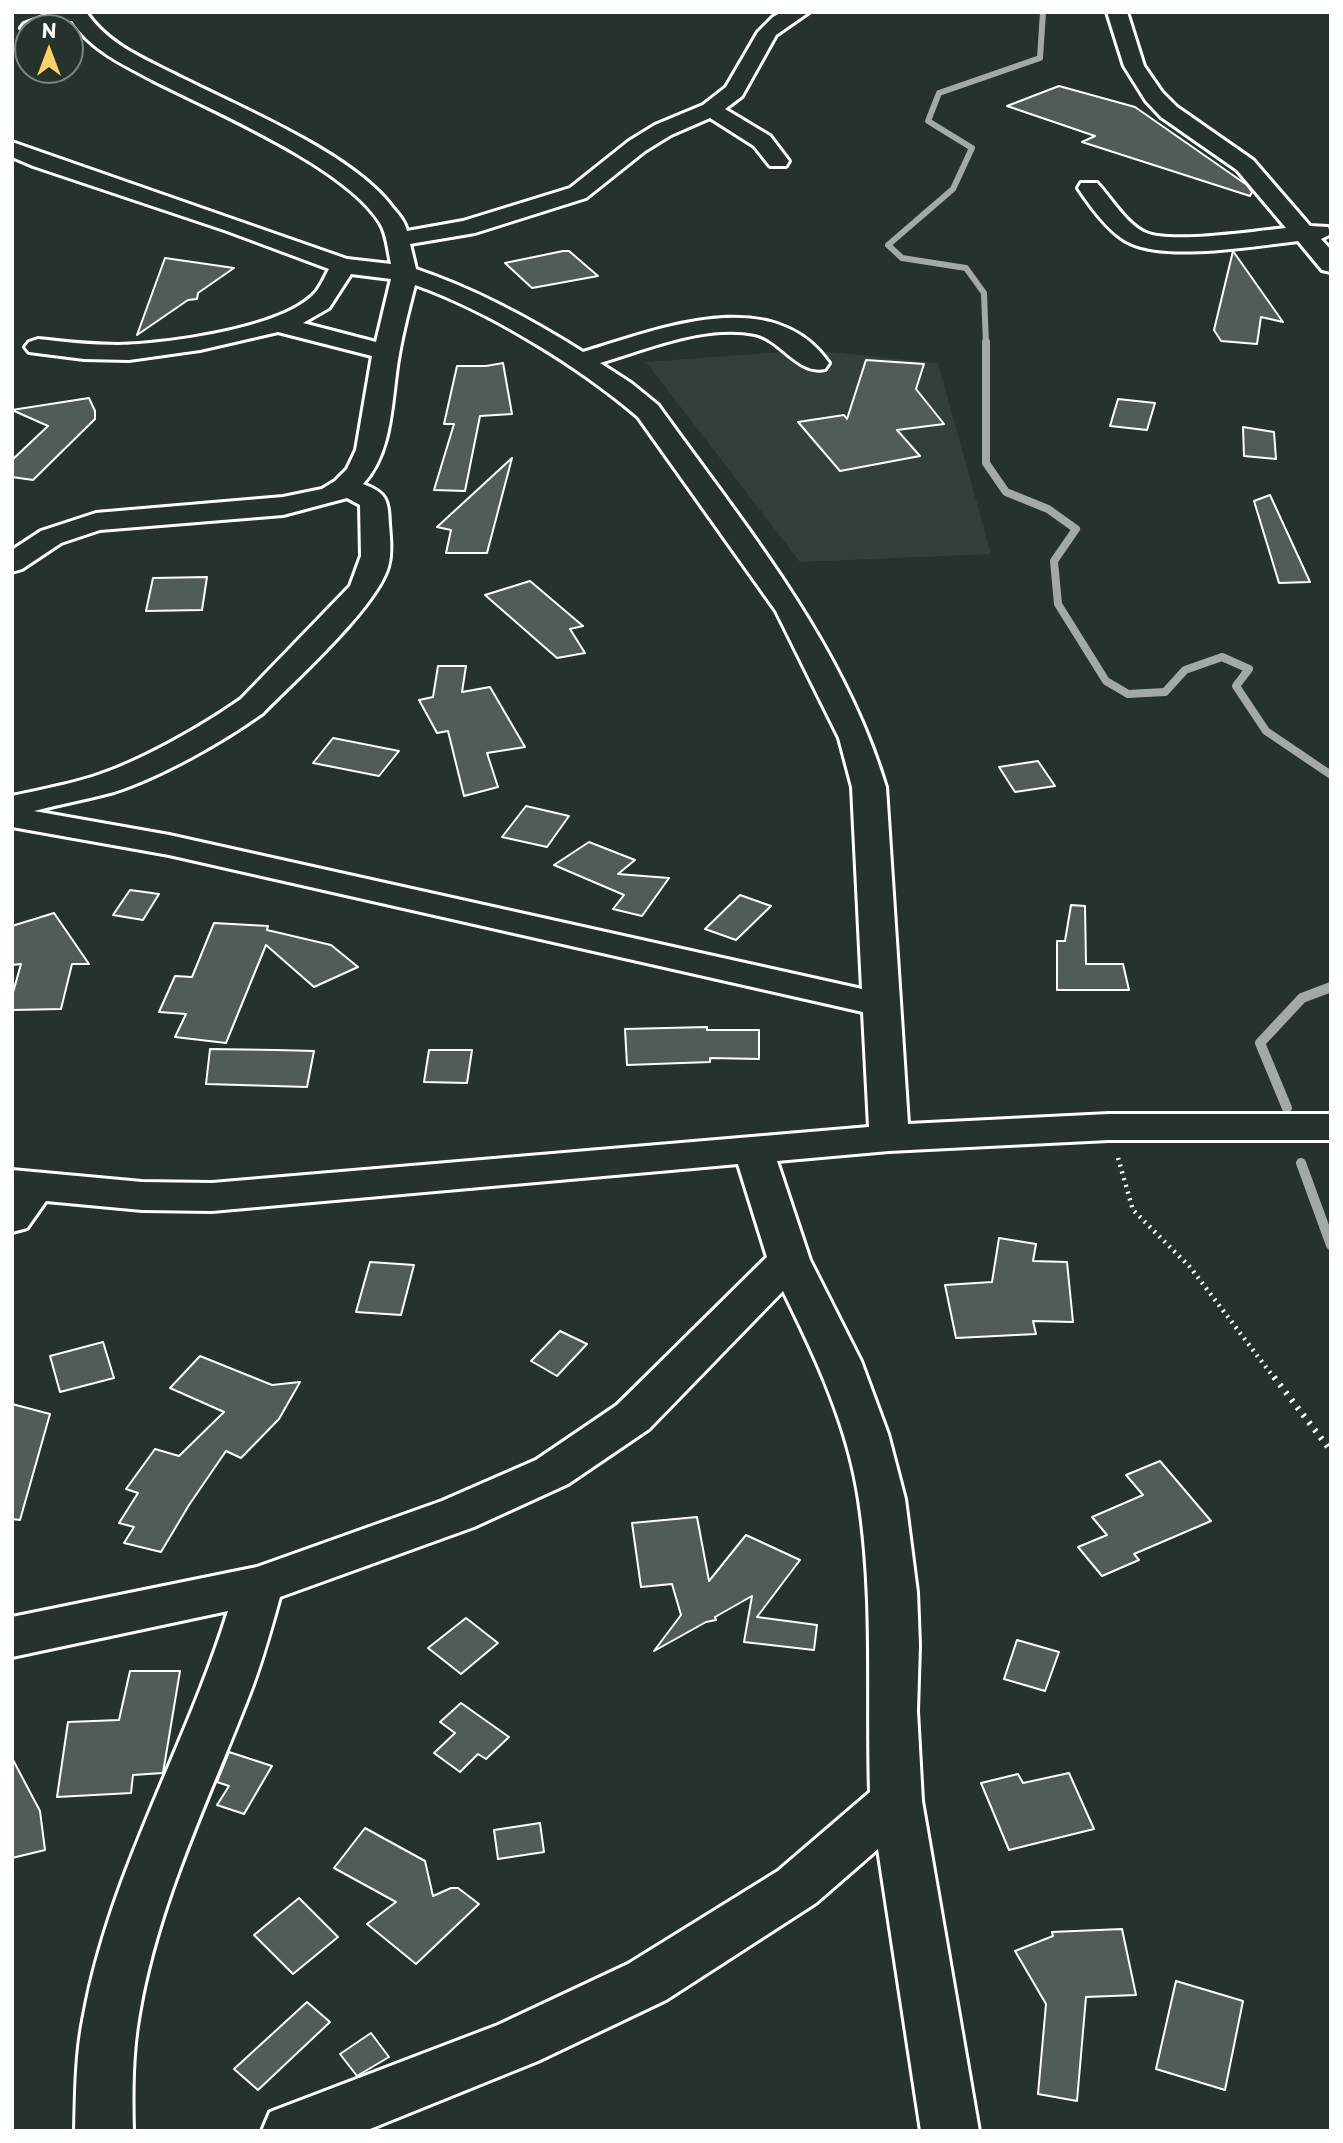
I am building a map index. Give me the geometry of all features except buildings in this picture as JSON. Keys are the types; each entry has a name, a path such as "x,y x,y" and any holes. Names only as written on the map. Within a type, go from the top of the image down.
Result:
{"street":[{"path":"399,239 467,228 538,208 578,193 636,146 663,130 710,110 734,91 768,32 779,21 799,12"},
{"path":"1117,12 1134,66 1154,96 1169,112 1244,165 1331,265"},
{"path":"12,562 51,537 96,522 283,506 331,495 345,487 359,472 370,450 386,352 405,273 394,225 374,198 346,175 277,135 120,55 90,33 76,13"},
{"path":"710,110 762,141 778,161"},
{"path":"12,149 343,266 405,273 448,288 545,340 622,389 648,411 791,611 855,738 869,787 890,1138"},
{"path":"1089,188 1130,232 1147,242 1176,244 1331,231"},
{"path":"38,347 137,351 276,324 307,312 320,303 343,266"},
{"path":"276,324 386,352"},
{"path":"578,362 701,326 751,325 782,335 816,363"},
{"path":"12,806 104,784 145,767 231,721 253,706 323,635 363,589 373,569 376,556 374,503 366,495 345,487"},
{"path":"12,817 169,845 882,1005"},
{"path":"20,1196 212,1197 890,1138 1108,1127 1331,1127"},
{"path":"753,1149 789,1260 839,1361 866,1434 882,1499 893,1592 895,1645 892,1711 896,1801 950,2131"},
{"path":"12,1637 260,1585 458,1514 552,1472 633,1417 789,1260"},
{"path":"104,2131 102,2100 105,2038 132,1929 173,1812 226,1690 260,1585"},
{"path":"290,2131 518,2043 646,1982 797,1887 896,1801"}],"path":[{"path":"1108,1127 1133,1210 1190,1267 1331,1451"}],"shaded area":[{"path":"809,350 938,363 991,554 800,562 646,362"}],"waterway":[{"path":"986,344 984,293 966,268 902,258 888,245 953,189 972,148 928,121 939,93 1040,58 1043,12"},
{"path":"986,344 986,463 1006,492 1048,509 1076,529 1054,561 1058,604 1106,681 1128,694 1165,692 1185,670 1222,657 1249,669 1236,686 1266,731 1331,775"},
{"path":"1287,1108 1260,1043 1302,998 1331,987"},
{"path":"1301,1163 1331,1245"}]}
